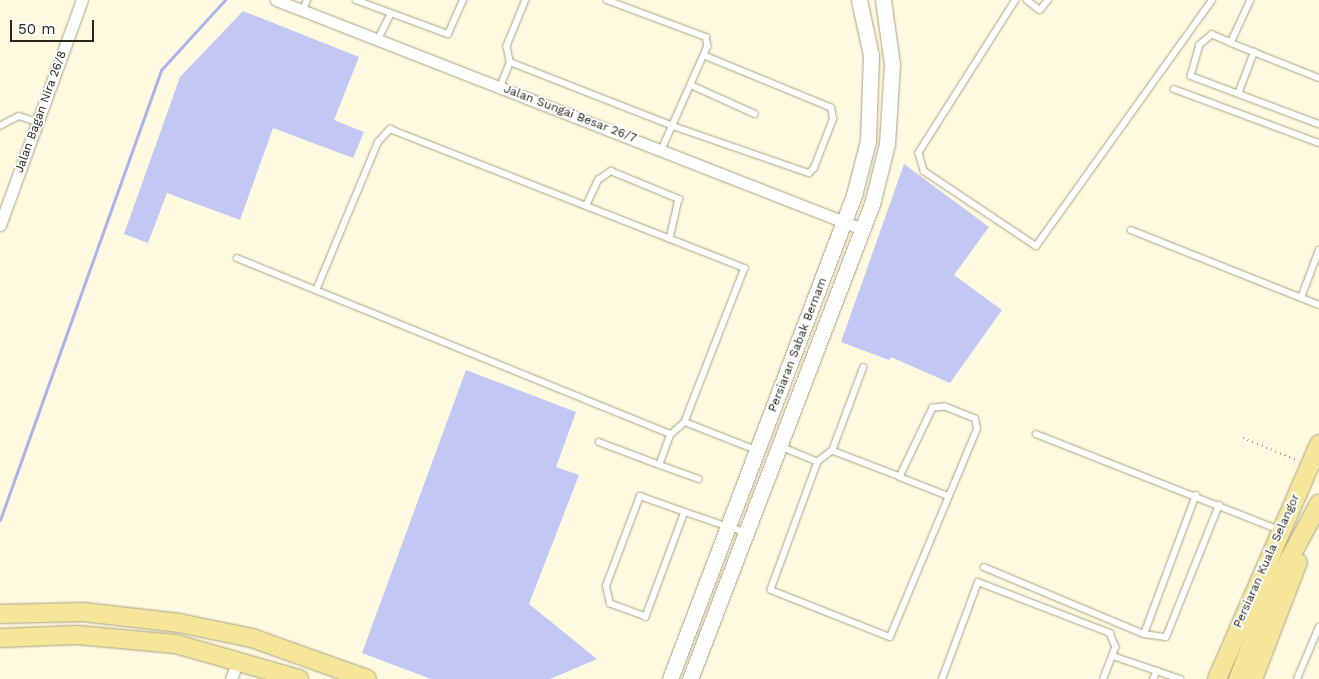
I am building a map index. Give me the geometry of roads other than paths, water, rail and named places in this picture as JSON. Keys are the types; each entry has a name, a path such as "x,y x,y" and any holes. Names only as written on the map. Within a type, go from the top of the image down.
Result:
{"main road":[{"name":"Persiaran Kuala Selangor","path":"1217,679 1319,444"},
{"name":"Persiaran Kuala Selangor","path":"1253,679 1319,506"},
{"path":"1238,679 1273,589 1319,506"},
{"path":"0,614 83,612 179,623 252,638 367,679"},
{"path":"0,638 77,635 176,644 238,660 299,679"}],"street":[{"name":"Jalan Bagan Nira 26/8","path":"1,218 38,122 81,0"},
{"name":"Jalan Sungai Besar 26/7","path":"276,0 305,5 378,39 862,229"},
{"name":"Persiaran Sabak Bernam","path":"670,679 844,222 868,142 871,55 859,0"},
{"name":"Persiaran Sabak Bernam","path":"690,679 862,229 888,144 892,64 883,0"},
{"path":"231,679 238,660"}],"lane":[{"path":"356,0 448,34 463,0"},
{"path":"500,87 510,62 507,46 526,0"},
{"path":"607,0 706,37 708,46 662,150"},
{"path":"1016,0 919,153 924,171 1036,246 1212,0"},
{"path":"1027,0 1040,10 1048,0"},
{"path":"1231,43 1251,0"},
{"path":"378,39 391,14"},
{"path":"1319,78 1212,35 1200,45 1190,76 1319,124"},
{"path":"1238,94 1254,52"},
{"path":"510,62 673,126 809,173 814,168 833,119 831,108 822,102 704,56"},
{"path":"690,86 755,114"},
{"path":"1174,89 1319,143"},
{"path":"0,126 19,116 38,122"},
{"path":"317,288 378,142 390,129 745,268 685,422 671,434 660,465"},
{"path":"586,206 598,180 611,171 679,200 670,239"},
{"path":"1131,230 1319,306"},
{"path":"1301,298 1319,250"},
{"path":"237,258 317,288 671,434"},
{"path":"863,368 832,451 818,462 771,590 890,637 977,429 975,419 944,407 933,408 900,477"},
{"path":"685,422 758,450"},
{"path":"1036,434 1219,504 1281,530"},
{"path":"599,442 698,478"},
{"path":"780,446 818,462"},
{"path":"832,451 948,496"},
{"path":"1144,634 1196,495"},
{"path":"685,512 646,617 610,604 606,586 640,496 747,533"},
{"path":"984,568 1144,634 1166,638 1219,504"},
{"path":"942,679 978,582 1110,633 1116,647 1104,679"},
{"path":"1297,679 1319,627"},
{"path":"1113,656 1180,679"},
{"path":"1153,679 1157,671"}],"waterway":[{"path":"0,520 161,70 225,0"}]}
